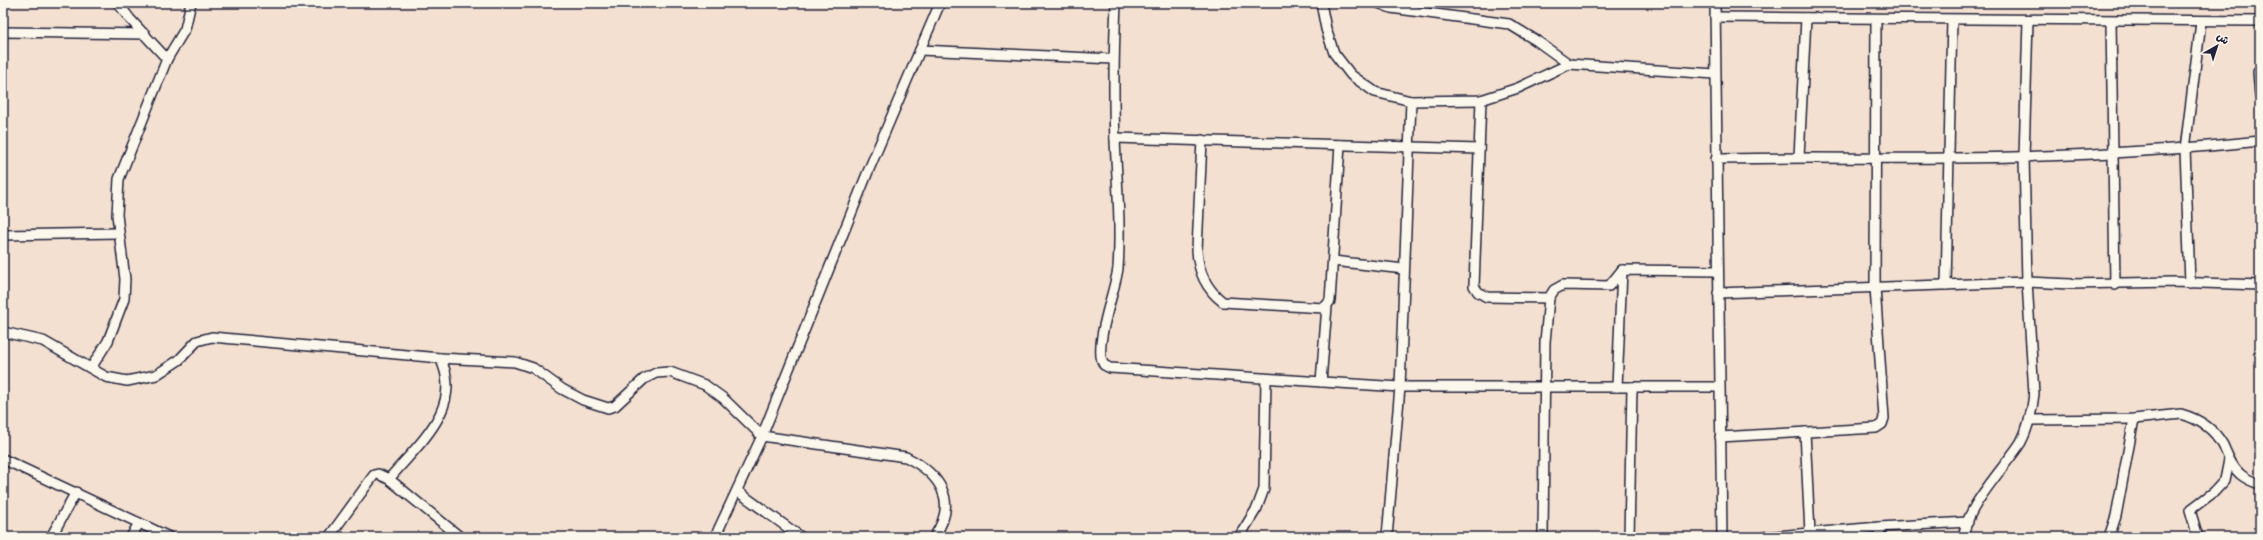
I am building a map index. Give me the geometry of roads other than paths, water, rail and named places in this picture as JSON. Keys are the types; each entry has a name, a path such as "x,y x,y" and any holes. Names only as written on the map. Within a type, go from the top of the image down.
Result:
{"street":[{"path":"118,3 168,59"},
{"path":"91,368 108,341 124,299 125,279 118,233 119,179 168,59 185,29 191,3"},
{"path":"716,537 762,436 866,174 940,3"},
{"path":"1116,3 1113,59 1119,228 1118,270 1109,302 1101,360 1110,368 1400,387 1719,387"},
{"path":"1321,3 1324,24 1334,53 1351,75 1375,92 1411,101 1481,100 1518,88 1569,64 1715,74"},
{"path":"1378,3 1391,8 1509,24 1537,41 1569,64"},
{"path":"1715,3 1722,537"},
{"path":"1715,17 2201,22 2260,21"},
{"path":"1799,157 1806,18"},
{"path":"1720,437 1876,428 1882,424 1884,418 1875,287 1874,157 1876,19"},
{"path":"1946,285 1952,20"},
{"path":"1964,537 1968,522 1999,469 2020,442 2030,420 2034,394 2027,282 2024,157 2028,20"},
{"path":"2111,21 2115,285"},
{"path":"2190,282 2185,149 2201,22"},
{"path":"3,32 145,34"},
{"path":"920,50 1113,59"},
{"path":"2258,72 2260,96"},
{"path":"1481,100 1474,286 1478,292 1487,297 1549,298"},
{"path":"1387,537 1400,387 1411,101"},
{"path":"1115,138 1479,149"},
{"path":"1202,140 1197,256 1200,272 1207,287 1223,302 1324,308 1327,306"},
{"path":"1716,159 1799,157 2024,157 2185,149 2260,141"},
{"path":"1321,382 1327,306 1330,301 1340,145"},
{"path":"3,235 118,233"},
{"path":"1333,261 1404,269"},
{"path":"1622,270 1718,271"},
{"path":"1543,537 1545,342 1549,298 1554,290 1563,285 1609,286 1622,270"},
{"path":"1617,387 1622,270"},
{"path":"1718,293 2027,282 2115,285 2190,282 2260,285"},
{"path":"3,332 43,341 106,377 128,381 156,375 178,360 197,341 212,337 440,358 515,362 534,368 562,389 578,398 608,408 615,406 644,379 656,374 670,372 705,385 723,398 762,436 906,457 924,466 939,481 944,497 945,517 942,526 934,537"},
{"path":"389,479 444,410 448,393 445,368 440,358"},
{"path":"1239,537 1257,508 1264,489 1266,379"},
{"path":"1629,537 1632,387"},
{"path":"2030,420 2134,419 2182,414 2196,419 2208,426 2222,444 2229,460 2242,475 2260,484"},
{"path":"2109,537 2116,516 2134,419"},
{"path":"1805,432 1810,533"},
{"path":"3,459 169,537"},
{"path":"2198,537 2190,510 2214,492 2225,480 2229,460"},
{"path":"329,537 374,475 378,474 389,479 460,537"},
{"path":"737,491 801,537"},
{"path":"51,537 76,492"},
{"path":"1764,537 1810,533 1840,534 1879,527 1968,522"},
{"path":"131,537 139,523"},
{"path":"1879,527 1880,537"}]}
